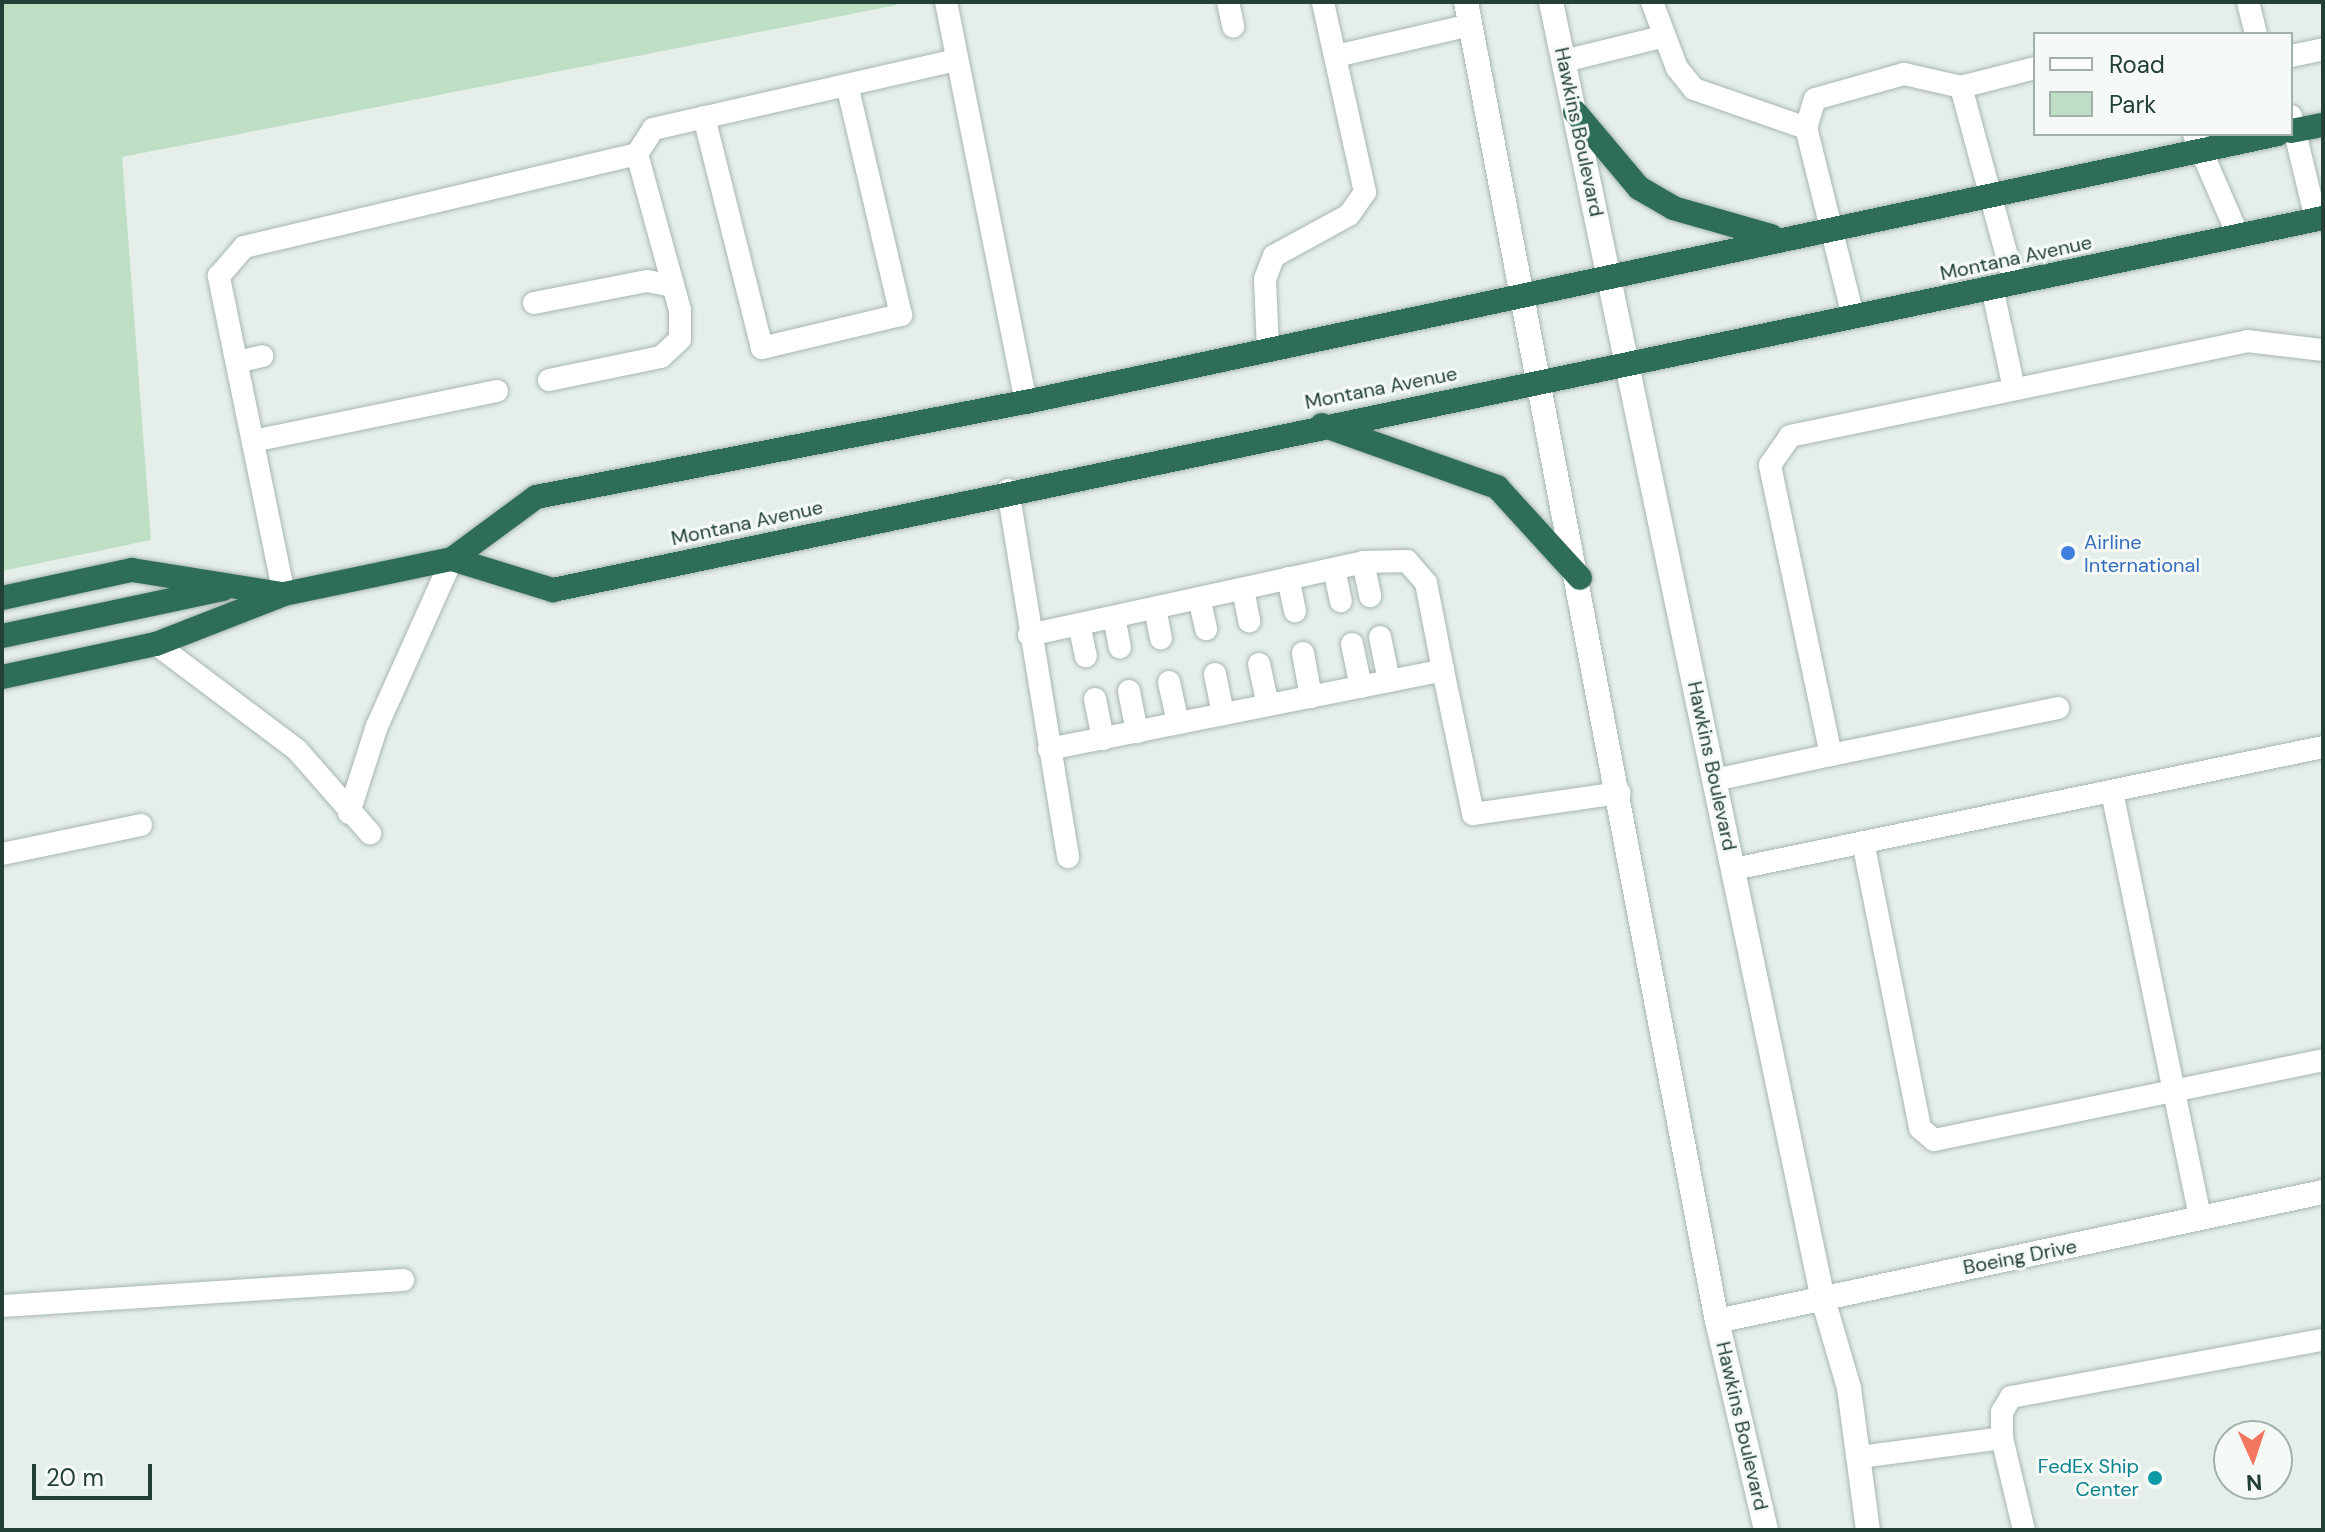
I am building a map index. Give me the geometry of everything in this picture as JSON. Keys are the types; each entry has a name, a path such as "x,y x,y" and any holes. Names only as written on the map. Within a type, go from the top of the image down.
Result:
{"highway":[{"path":"1575,112 1639,188 1662,202 1777,237"},
{"name":"Montana Avenue","path":"2293,128 2323,125"},
{"name":"Montana Avenue","path":"2,677 156,644 284,594 452,559 536,497 1026,402 1268,351 1609,272 1989,194 2198,142 2237,136"},
{"name":"Montana Avenue","path":"452,559 553,590 1008,490 2319,218"},
{"path":"1320,425 1497,487 1580,578"},
{"name":"Montana Avenue","path":"2,598 132,570 284,594"},
{"path":"2,636 237,586"}],"street":[{"name":"Hawkins Boulevard","path":"1551,2 1823,1299 1860,1457 1868,1530"},
{"name":"Hawkins Boulevard","path":"1468,13 1580,578 1717,1321 1766,1530"},
{"name":"Boeing Drive","path":"1717,1321 2323,1192"}],"lane":[{"path":"946,2 1026,402"},
{"path":"1228,2 1233,26"},
{"path":"1268,351 1265,279 1274,256 1349,215 1365,192 1323,2"},
{"path":"1652,2 1662,37 1694,89 1806,128"},
{"path":"2248,2 2256,32"},
{"path":"1336,56 1468,13"},
{"path":"1564,61 1662,37"},
{"path":"2293,56 2323,49"},
{"path":"284,594 219,276 244,247 637,154 653,129 956,60"},
{"path":"1853,316 1806,128 1815,99 1854,83 1904,74 1961,87 2033,69"},
{"path":"704,117 762,348 901,315 847,85"},
{"path":"1961,87 1989,194 2014,389"},
{"path":"2292,136 2319,218"},
{"path":"2198,142 2238,235"},
{"path":"549,380 661,357 680,339 680,310 668,285 637,154"},
{"path":"534,303 647,281 668,285"},
{"path":"1831,755 1770,465 1790,436 2247,341 2323,350"},
{"path":"237,362 262,356"},
{"path":"253,441 497,391"},
{"path":"1008,490 1029,635 1068,857"},
{"path":"349,813 377,726 452,559"},
{"path":"1029,635 1363,562 1407,561 1426,583 1473,814 1619,793"},
{"path":"1363,562 1370,596"},
{"path":"1334,569 1341,601"},
{"path":"1288,578 1295,611"},
{"path":"1243,589 1249,621"},
{"path":"1199,598 1206,629"},
{"path":"1155,608 1161,638"},
{"path":"1114,617 1120,647"},
{"path":"1079,624 1086,656"},
{"path":"1380,637 1389,681"},
{"path":"156,644 247,706 297,750 349,813 370,833"},
{"path":"1352,644 1361,687"},
{"path":"1303,653 1311,697"},
{"path":"1259,664 1268,705"},
{"path":"1049,749 1443,670"},
{"path":"1215,674 1223,714"},
{"path":"1169,682 1178,723"},
{"path":"1129,691 1137,732"},
{"path":"1095,699 1103,739"},
{"path":"1715,780 2058,708"},
{"path":"1734,869 2323,747"},
{"path":"2112,792 2200,1217"},
{"path":"2,854 141,825"},
{"path":"1863,842 1920,1128 1934,1140 2323,1060"},
{"path":"2,1306 403,1280"},
{"path":"2024,1530 2002,1438 2002,1412 2011,1397 2323,1340"},
{"path":"1860,1457 2002,1438"}],"green space":[{"path":"2,2 896,2 897,5 122,157 151,540 2,571"}],"place":[{"name":"Airline International","path":"2068,553"},
{"name":"FedEx Ship Center","path":"2155,1478"}]}
